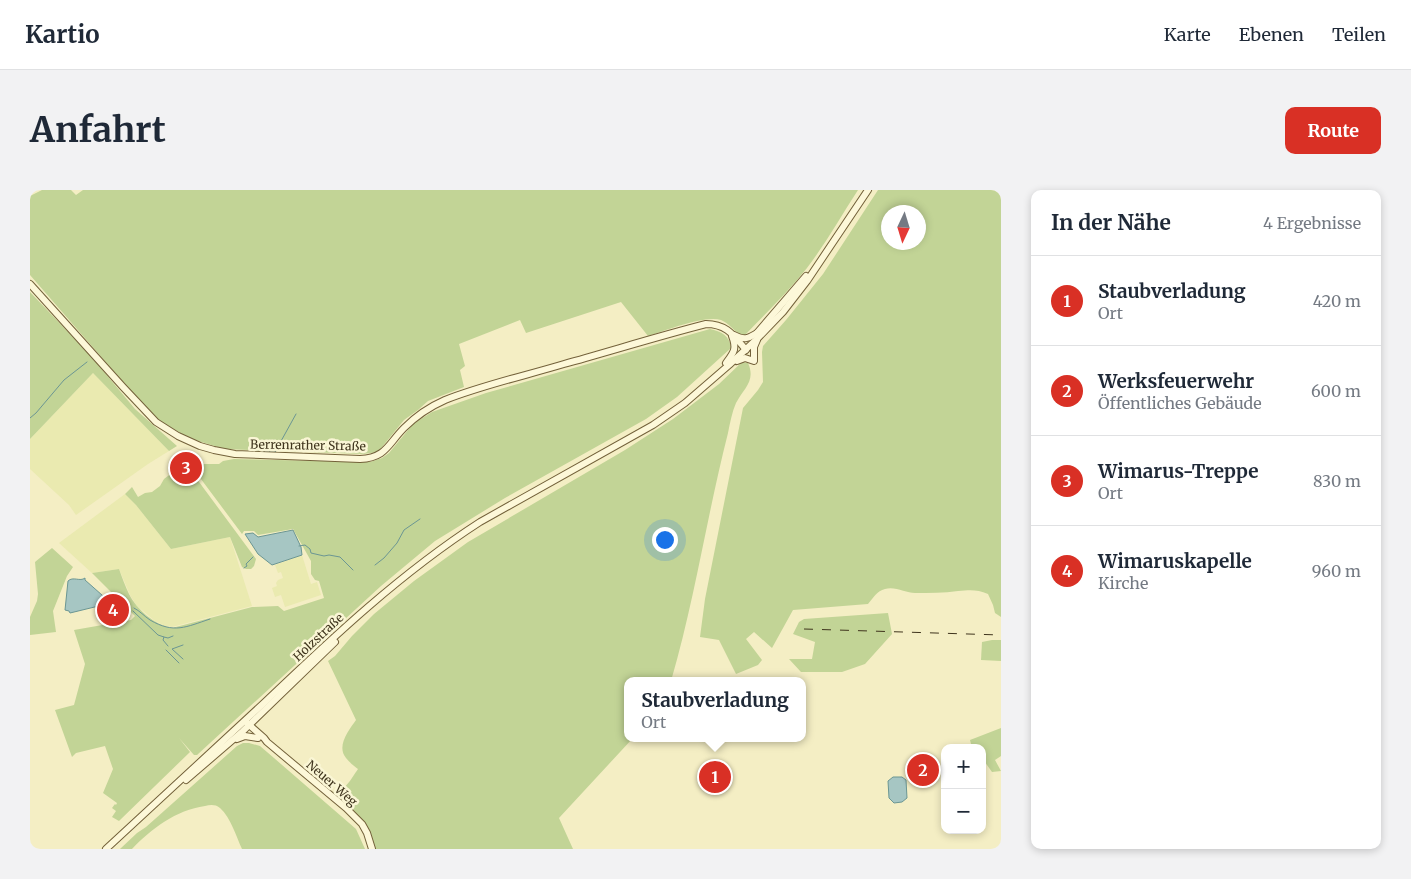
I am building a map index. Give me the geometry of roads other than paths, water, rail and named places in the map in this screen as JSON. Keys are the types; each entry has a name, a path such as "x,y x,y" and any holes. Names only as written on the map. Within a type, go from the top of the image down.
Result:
{"main road":[{"path":"361,614 409,572 454,539 506,507 644,429 728,364 783,312 807,281 868,190"},
{"name":"Berrenrather Straße","path":"30,284 156,422 178,436 200,446 226,453 247,455 360,459 374,457 386,450 403,429 415,418 450,398 706,324 724,327 745,349"},
{"path":"731,333 745,339 758,335"},
{"path":"728,364 734,353 734,342 731,333"},
{"path":"728,364 743,358 754,361 754,347 758,335"},
{"name":"Holzstraße","path":"112,849 227,745 269,698 350,622 361,614"},
{"name":"Holzstraße","path":"106,849 259,714 353,624 361,614"},
{"path":"227,745 244,736 258,735 257,722 259,714"},
{"name":"Neuer Weg","path":"246,724 346,808 362,824 367,832 372,849"}],"water":[{"path":"293,530 301,547 302,555 272,565 258,554 245,534 253,533 258,537"},
{"path":"85,578 111,603 70,613 65,610 68,581"},
{"path":"893,777 902,777 906,780 907,798 902,802 894,803 889,798 888,781"}],"waterway":[{"path":"30,418 64,380 87,362"},
{"path":"250,451 275,452 296,414"},
{"path":"375,565 397,543 404,530 420,519"},
{"path":"299,546 305,545 310,549 311,553 340,557 353,570"},
{"path":"244,568 253,557"},
{"path":"134,608 150,620 166,627 187,627 210,619"},
{"path":"133,611 158,635 164,637 163,640 168,646"},
{"path":"164,637 173,636"},
{"path":"183,645 172,649 183,659"},
{"path":"166,650 179,663"}],"railway":[{"path":"804,629 1001,635"}],"place":[{"name":"Wimarus-Treppe","path":"186,468"},
{"name":"Wimaruskapelle","path":"113,610"},
{"name":"Werksfeuerwehr","path":"923,770"},
{"name":"Staubverladung","path":"715,777"}]}
